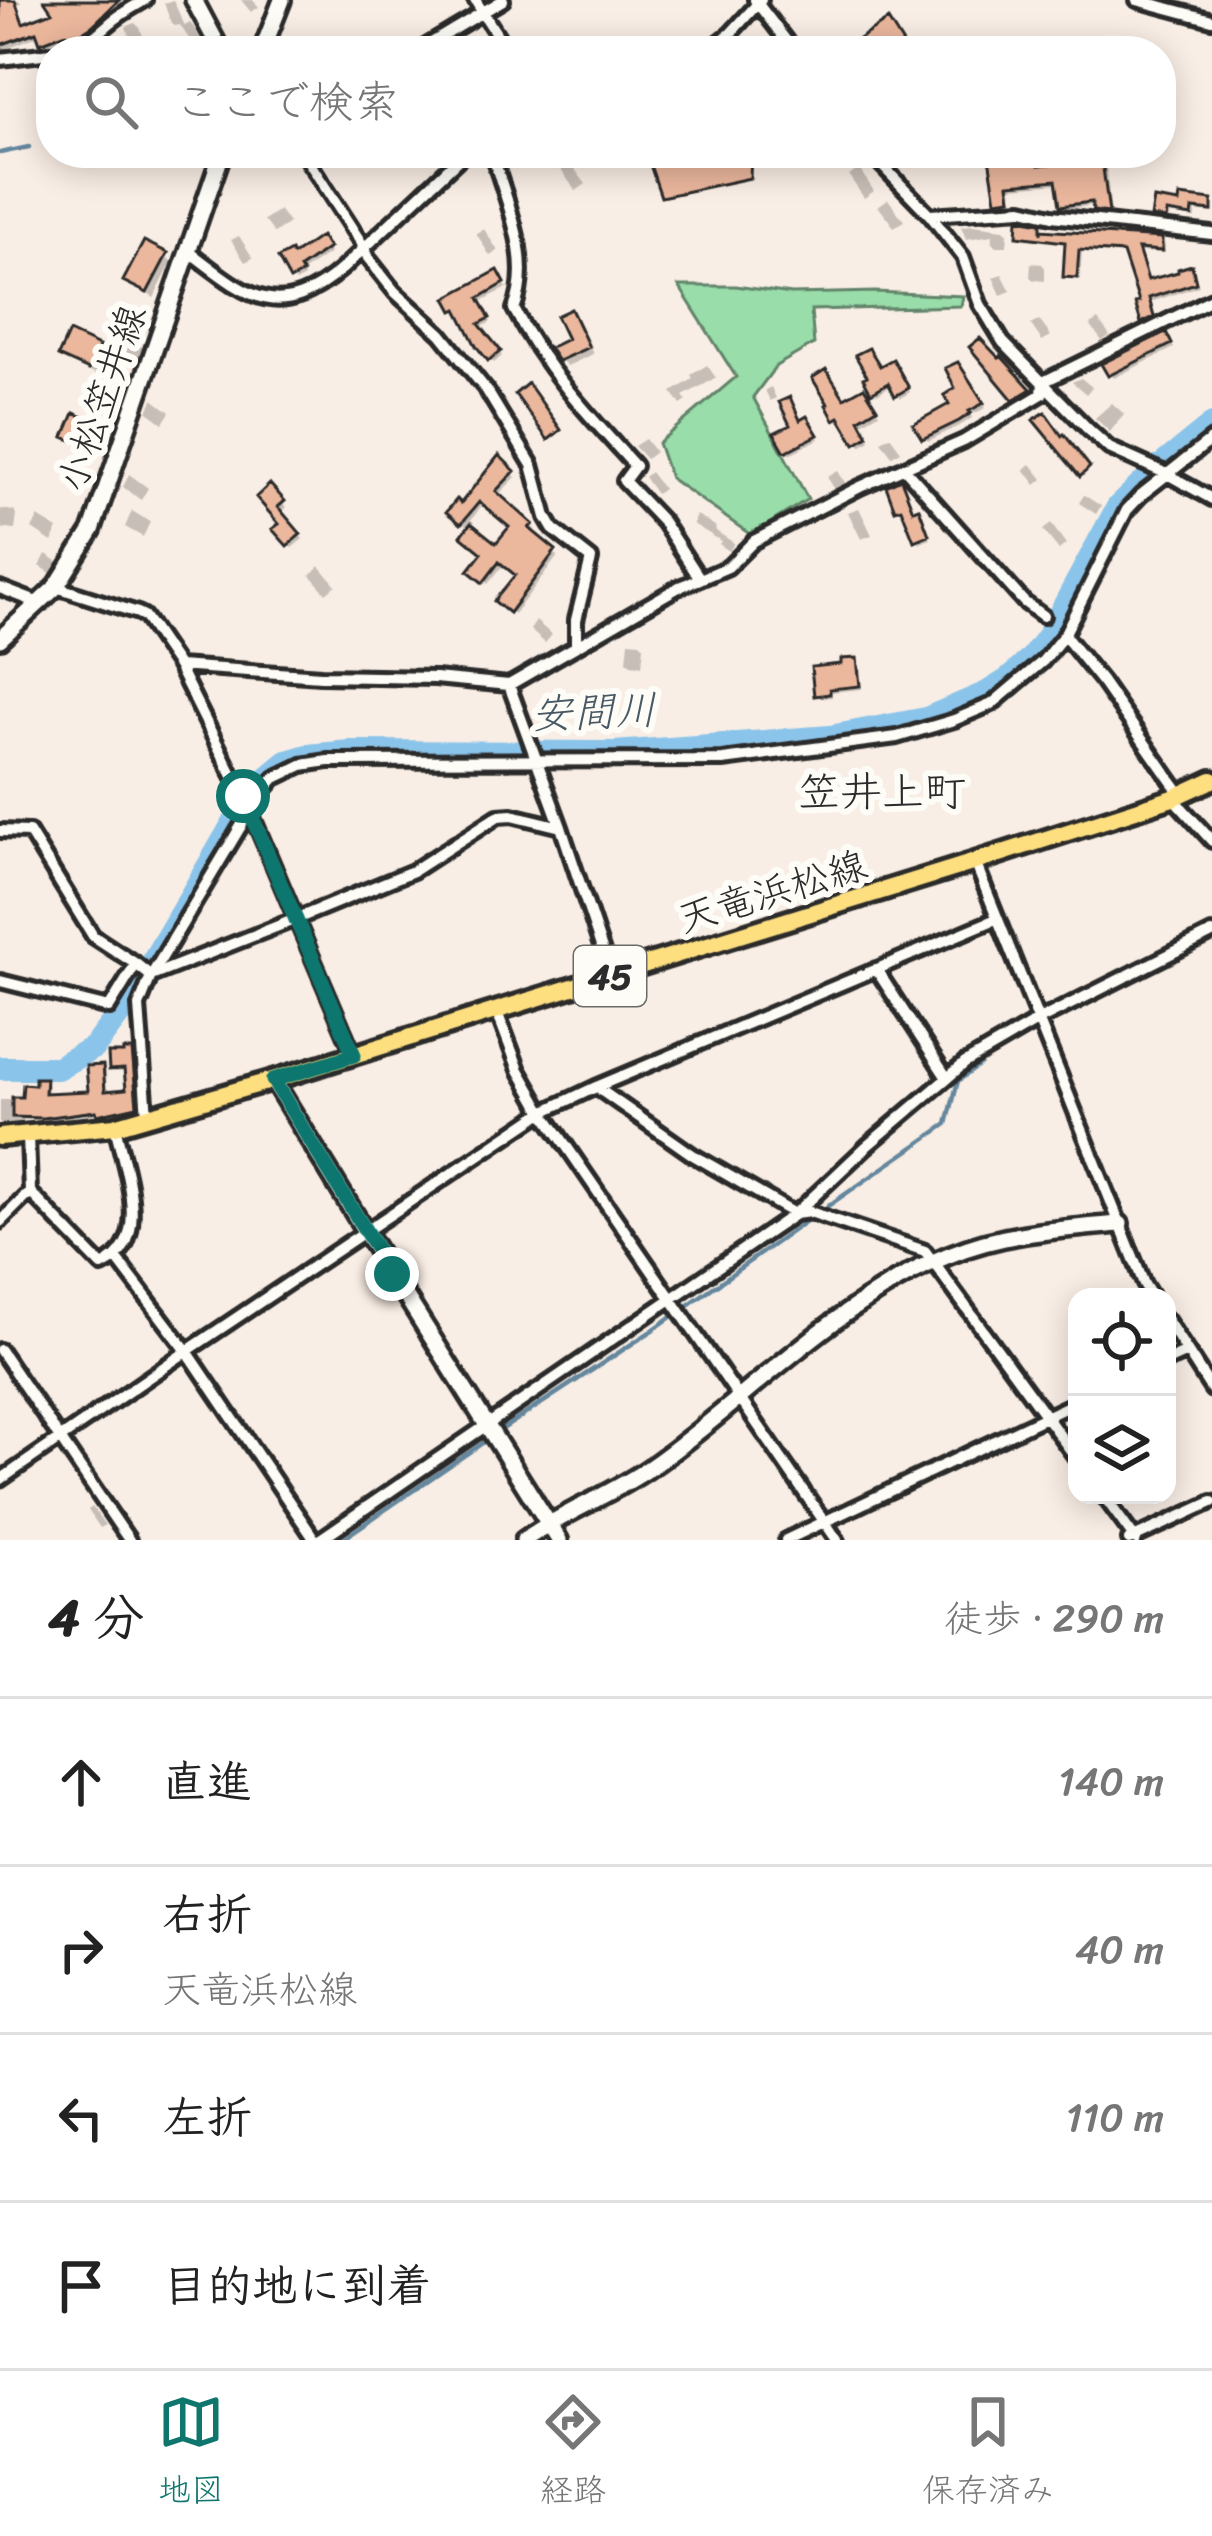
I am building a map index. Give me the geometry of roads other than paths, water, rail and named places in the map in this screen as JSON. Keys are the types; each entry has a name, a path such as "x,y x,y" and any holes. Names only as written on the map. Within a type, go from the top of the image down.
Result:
{"main road":[{"name":"天竜浜松線","path":"0,1137 115,1126 273,1080 975,862 1177,796 1212,780"}],"street":[{"path":"97,36 145,0"},
{"path":"194,0 213,36"},
{"path":"268,36 282,0"},
{"path":"475,0 498,36"},
{"path":"443,36 503,0"},
{"path":"1137,0 1212,20"},
{"path":"727,36 758,1 783,36"},
{"path":"0,59 36,55"},
{"name":"小松笠井線","path":"0,638 56,587 92,530 217,168"},
{"path":"313,168 368,258 488,391 532,464 545,517 553,529 591,559 576,620 576,646"},
{"path":"187,250 241,291 261,298 304,295 322,286 449,168"},
{"path":"496,168 520,254 521,292 514,309 565,389 635,466 624,481 663,523 700,579"},
{"path":"885,168 931,215 963,257 980,304 1004,342 1043,382 1109,448 1167,473 1212,500"},
{"path":"931,215 1022,209 1212,234"},
{"path":"1043,382 1212,299"},
{"path":"178,666 509,685 680,587 728,567 754,541 1014,412 1042,394 1043,382"},
{"path":"0,981 109,1008 145,971 247,804 275,778 302,765 328,760 535,755 723,760 897,737 992,704 1043,661 1064,635 1127,510 1212,439"},
{"path":"904,468 1024,602 1043,616"},
{"path":"56,587 144,616 178,666 247,804 354,1055"},
{"path":"0,588 39,603"},
{"path":"1064,635 1212,841"},
{"path":"509,685 611,976"},
{"path":"145,971 296,919 413,871 498,815 561,827"},
{"path":"0,831 29,832 92,936 145,971"},
{"path":"975,862 1146,1288"},
{"path":"0,1480 543,1112 996,919"},
{"path":"117,1259 187,1351 317,1540 674,1301 795,1214 965,1063 1037,1021 1212,933"},
{"path":"876,969 947,1078"},
{"path":"145,971 139,1006 146,1116"},
{"path":"497,1012 519,1070 543,1112 837,1540"},
{"path":"273,1080 559,1540"},
{"path":"596,1087 693,1155 795,1214 810,1211 925,1251 1068,1447"},
{"path":"28,1136 30,1192 102,1266 117,1259 132,1231 115,1126"},
{"path":"0,1222 30,1192"},
{"path":"524,1540 650,1468 878,1291 912,1270 1012,1237 1120,1224"},
{"path":"1176,1334 1212,1390"},
{"path":"0,1350 129,1540"},
{"path":"1176,1357 1187,1352"},
{"path":"786,1540 1068,1406"},
{"path":"1109,1504 1133,1539 1212,1502"}],"waterway":[{"path":"0,153 29,147"},
{"name":"安間川","path":"0,1068 57,1068 94,1047 132,997 253,790 287,762 350,752 614,753 830,737 926,719 987,693 1031,659 1118,507 1212,425"},
{"path":"828,1206 947,1124 958,1081 980,1065"},
{"path":"504,1428 805,1222"},
{"path":"341,1540 484,1442"}],"district":[{"name":"笠井上町","path":"882,791"}]}
